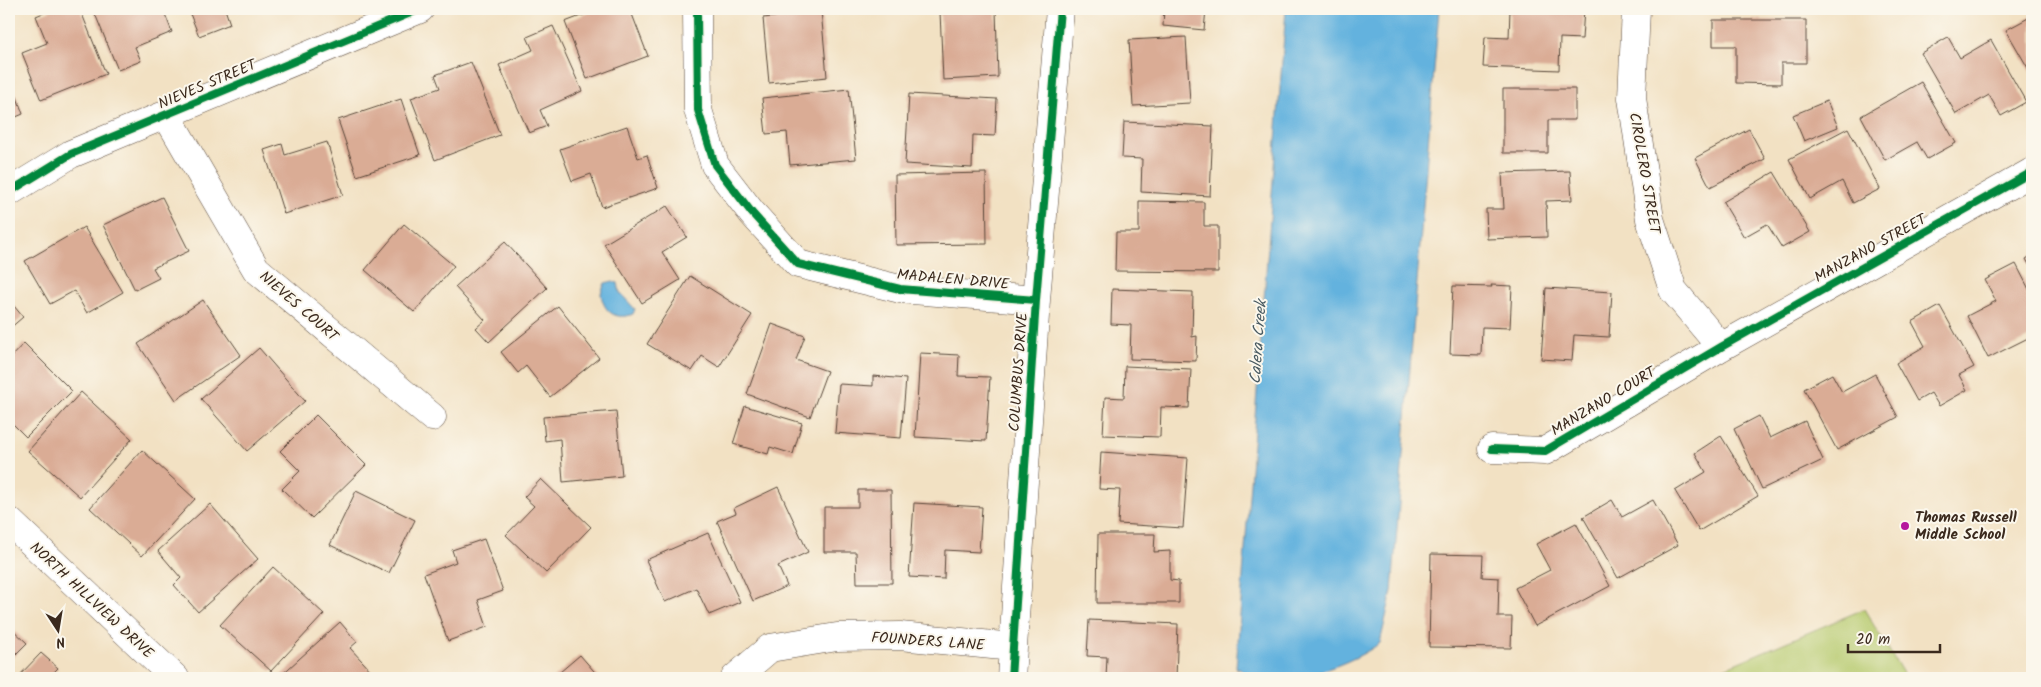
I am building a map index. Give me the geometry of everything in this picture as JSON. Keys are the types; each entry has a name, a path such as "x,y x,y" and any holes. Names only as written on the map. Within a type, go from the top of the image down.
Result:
{"street":[{"name":"NIEVES STREET","path":"9,192 71,154 167,116 420,9"},
{"name":"MADALEN DRIVE","path":"697,9 698,110 716,165 752,213 798,264 900,290 1036,300"},
{"name":"COLUMBUS DRIVE","path":"1011,678 1036,300 1060,9"},
{"name":"CIROLERO STREET","path":"1636,9 1632,98 1650,219 1673,290 1720,347"},
{"name":"NIEVES COURT","path":"167,116 256,269 432,417"},
{"name":"MANZANO STREET","path":"1720,347 2032,172"},
{"name":"MANZANO COURT","path":"1492,449 1545,451 1720,347"},
{"name":"NORTH HILLVIEW DRIVE","path":"9,521 175,678"},
{"name":"FOUNDERS LANE","path":"735,678 770,648 837,636 900,636 1013,647"}],"green space":[{"path":"1864,609 1906,678 1701,678"}],"water":[{"path":"1286,9 1439,9 1392,591 1380,643 1355,658 1310,674 1294,677 1265,678 1236,668"},
{"path":"613,281 618,283 620,293 635,309 633,314 627,316 616,315 611,313 604,305 601,293 605,283"}],"building":[{"path":"53,9 80,9 106,74 41,100 22,53 47,43 36,16"},
{"path":"93,9 163,9 172,32 135,47 141,61 118,70"},
{"path":"188,9 225,9 230,24 199,36"},
{"path":"599,9 630,9 648,56 587,79 565,22"},
{"path":"782,9 799,9 800,13 821,10 827,77 769,83 763,18 782,16"},
{"path":"1164,9 1206,9 1204,30 1163,26"},
{"path":"1510,9 1584,9 1582,39 1560,38 1559,70 1483,67 1485,37 1509,38"},
{"path":"996,10 998,77 943,80 940,12"},
{"path":"2032,16 2032,75 2006,30"},
{"path":"1713,20 1806,20 1806,63 1781,63 1781,84 1736,83 1736,46 1713,46"},
{"path":"553,26 582,91 540,110 547,126 529,133 499,65 533,50 527,37"},
{"path":"1186,37 1190,103 1133,106 1129,40"},
{"path":"1948,37 1960,58 1991,40 2026,102 2001,116 1989,95 1956,114 1921,53"},
{"path":"471,62 500,135 435,160 411,98 440,88 435,75"},
{"path":"9,75 23,114 9,120"},
{"path":"1921,82 1956,143 1927,159 1917,142 1885,160 1861,116"},
{"path":"849,89 856,159 790,165 787,132 766,134 762,98"},
{"path":"1503,89 1575,89 1575,120 1548,120 1548,153 1503,153"},
{"path":"909,94 997,99 995,136 973,135 972,168 905,164"},
{"path":"401,99 420,155 357,176 338,120"},
{"path":"1827,101 1838,127 1804,141 1793,115"},
{"path":"1124,122 1213,126 1210,196 1141,192 1142,159 1122,158"},
{"path":"627,126 638,158 647,155 658,188 602,207 591,174 572,181 560,149"},
{"path":"1848,128 1880,189 1853,203 1842,181 1810,199 1789,159"},
{"path":"1749,129 1765,159 1710,187 1695,158"},
{"path":"327,142 343,195 284,214 264,150 282,144 285,155"},
{"path":"1570,171 1572,200 1546,201 1547,237 1487,239 1486,209 1504,209 1502,173"},
{"path":"1774,172 1810,232 1782,248 1767,224 1744,237 1723,202"},
{"path":"986,173 987,244 896,245 895,175"},
{"path":"162,197 189,251 153,268 159,278 135,290 103,225"},
{"path":"1139,201 1204,202 1204,226 1218,226 1218,272 1115,271 1116,232 1139,232"},
{"path":"667,206 687,237 662,252 680,280 642,303 604,244"},
{"path":"404,224 454,266 414,312 365,270"},
{"path":"84,227 123,292 87,313 74,291 50,304 25,261"},
{"path":"505,242 547,288 489,342 476,328 485,320 455,287"},
{"path":"2032,255 2032,270 2026,259"},
{"path":"2016,264 2032,295 2032,336 1988,358 1967,316 1996,301 1985,280"},
{"path":"690,276 752,315 719,367 702,356 692,371 647,344"},
{"path":"1491,285 1512,286 1510,328 1482,327 1481,355 1450,354 1453,286 1492,287"},
{"path":"1546,288 1612,292 1609,337 1574,335 1572,361 1541,359"},
{"path":"1112,289 1193,292 1192,337 1197,336 1196,361 1130,359 1131,325 1111,324"},
{"path":"9,300 23,317 9,329"},
{"path":"203,300 241,355 176,400 138,344"},
{"path":"558,306 599,358 550,397 526,366 518,373 501,352"},
{"path":"1940,306 1974,367 1959,375 1967,390 1939,406 1931,393 1917,401 1896,363 1925,346 1912,322"},
{"path":"772,324 805,336 796,360 827,371 810,417 747,394"},
{"path":"24,343 72,391 26,437 9,420 9,359"},
{"path":"259,348 305,401 247,451 201,399"},
{"path":"920,353 959,355 958,376 990,377 986,441 915,437"},
{"path":"1125,366 1191,369 1189,408 1161,407 1160,437 1103,435 1105,397 1124,398"},
{"path":"1832,374 1842,392 1875,374 1898,417 1837,450 1804,389"},
{"path":"873,376 906,379 901,438 835,433 839,384 873,386"},
{"path":"81,392 132,439 80,497 28,451"},
{"path":"745,406 802,423 793,454 770,447 768,454 733,444"},
{"path":"616,411 622,476 563,482 560,439 545,441 543,417"},
{"path":"316,415 366,465 312,518 282,489 300,471 280,451"},
{"path":"1759,416 1770,438 1805,421 1823,460 1762,489 1734,429"},
{"path":"1721,436 1758,496 1699,531 1675,491 1706,472 1695,453"},
{"path":"142,450 195,499 142,556 90,508"},
{"path":"1101,452 1188,458 1183,528 1118,524 1120,490 1099,489"},
{"path":"541,479 591,527 546,573 506,535 534,506 524,497"},
{"path":"778,487 808,552 778,566 787,586 753,601 717,521 736,513 734,508"},
{"path":"858,490 891,490 892,583 857,583 856,552 824,552 824,507 858,507"},
{"path":"356,491 415,520 389,573 330,545"},
{"path":"1612,500 1622,517 1653,500 1678,545 1618,578 1583,517"},
{"path":"914,503 982,507 979,552 945,550 944,579 909,577"},
{"path":"210,504 258,559 198,612 174,585 181,578 158,551"},
{"path":"1576,523 1610,586 1535,626 1515,588 1550,570 1536,544"},
{"path":"708,533 740,602 709,615 696,588 665,602 646,560"},
{"path":"1098,534 1155,534 1154,552 1170,551 1170,580 1179,581 1179,603 1097,603"},
{"path":"484,539 503,591 478,600 487,627 448,641 424,574 456,562 452,550"},
{"path":"1431,554 1483,555 1482,577 1499,578 1498,617 1512,617 1511,648 1429,647"},
{"path":"273,567 324,614 271,671 220,625"},
{"path":"1089,620 1178,624 1176,678 1106,678 1107,657 1087,656"},
{"path":"340,622 357,642 350,648 374,674 369,678 278,678"},
{"path":"9,626 27,643 9,661"},
{"path":"41,653 58,668 48,678 17,678"},
{"path":"580,655 600,678 553,678"}],"waterway":[{"name":"Calera Creek","path":"1246,678 1247,661"}],"cycle path":[{"path":"9,192 71,154 420,9"},
{"path":"697,9 698,110 715,165 752,213 798,264 900,289 1036,300"},
{"path":"1011,678 1036,300 1060,9"},
{"path":"1492,449 1545,451 1721,347 2032,172"}],"place":[{"name":"Thomas Russell Middle School","path":"1905,526"}]}
